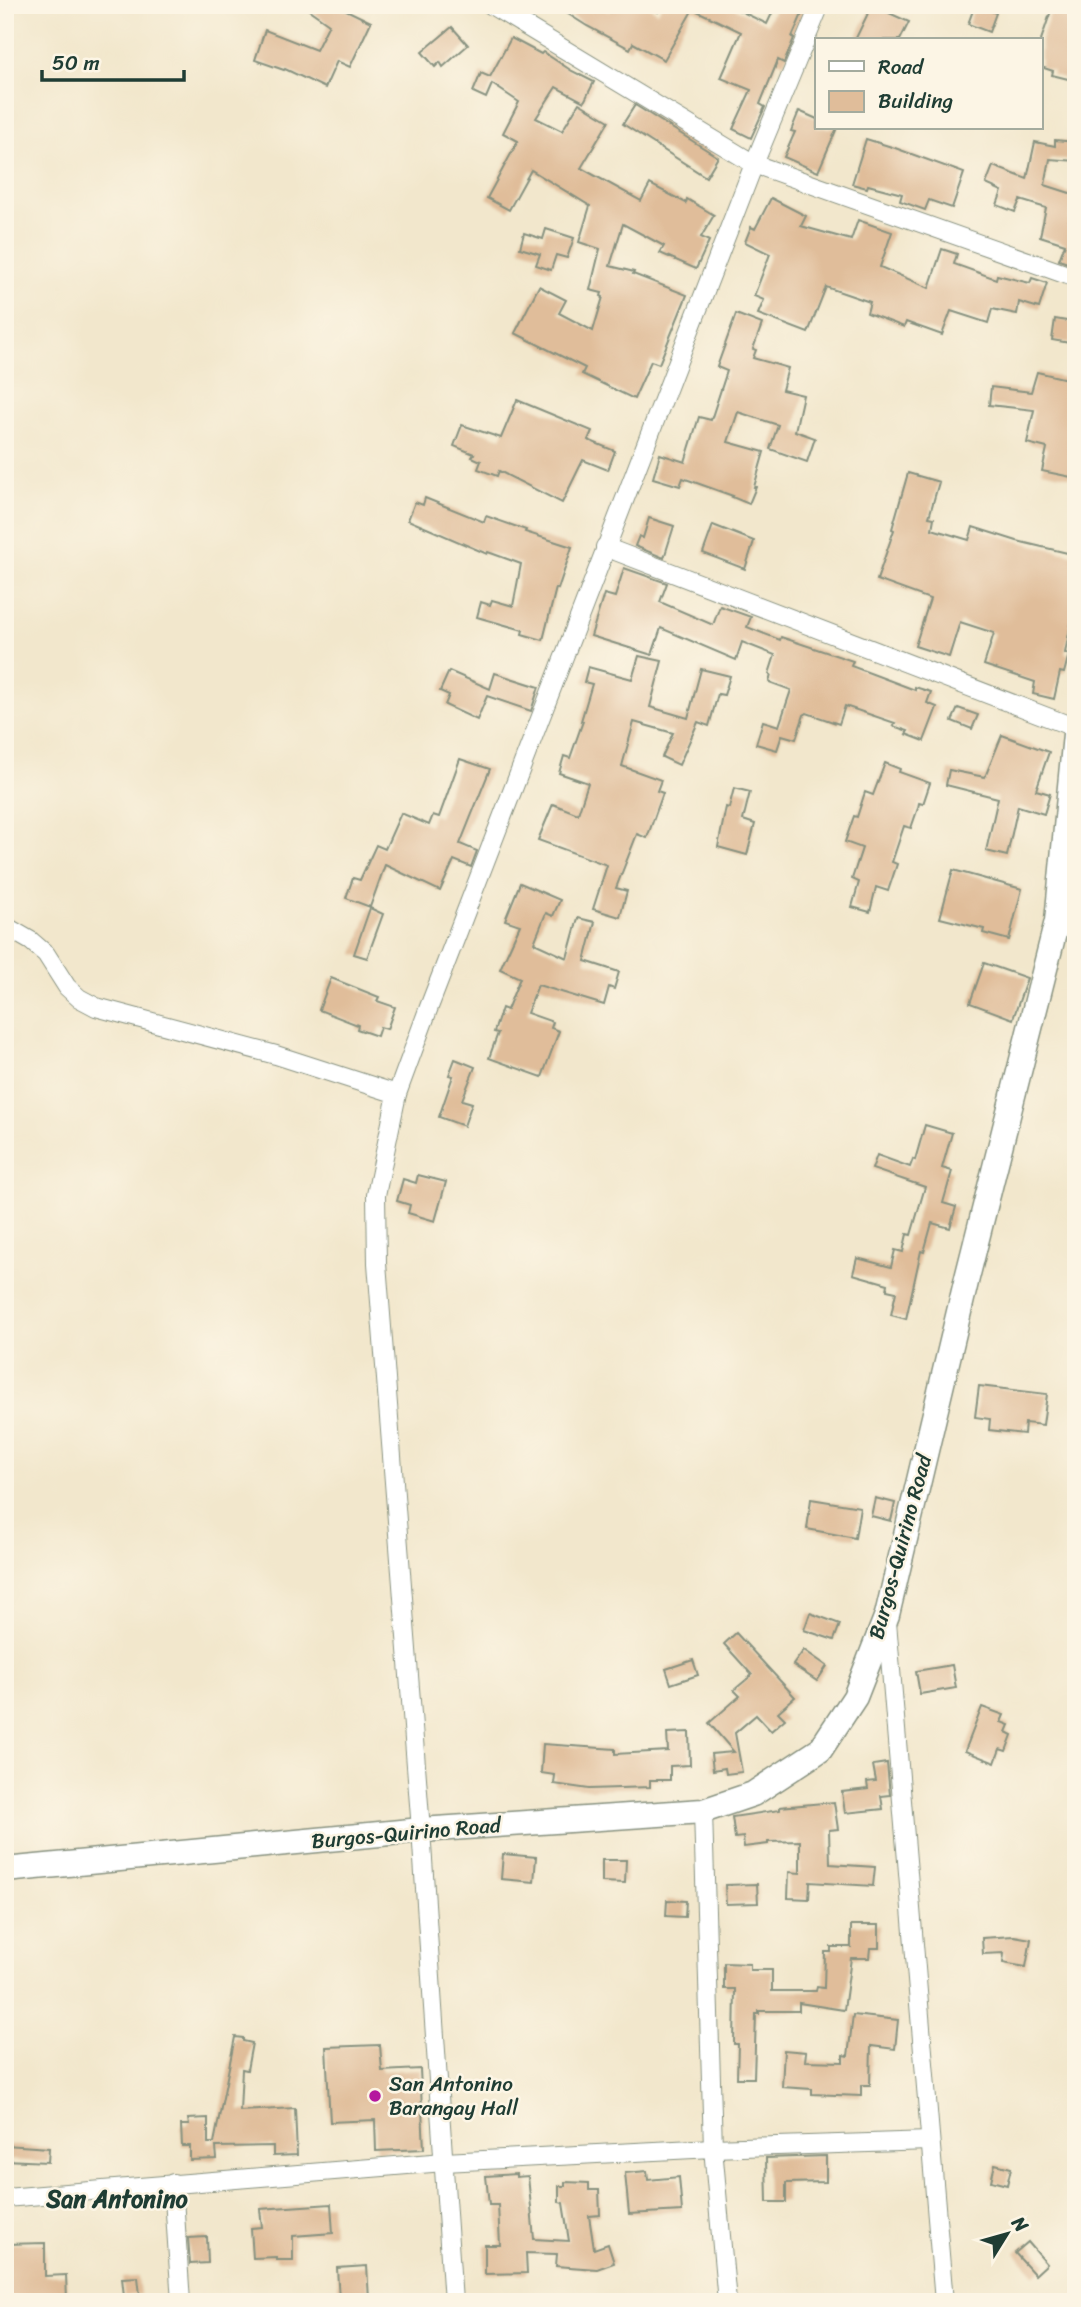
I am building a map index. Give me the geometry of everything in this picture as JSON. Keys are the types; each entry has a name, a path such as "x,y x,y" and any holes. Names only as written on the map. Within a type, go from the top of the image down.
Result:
{"street":[{"path":"491,5 754,164 1076,278"},
{"path":"453,2302 421,1830 377,1263 376,1195 397,1094 605,547 754,164 820,5"},
{"path":"605,547 1076,727"},
{"name":"Burgos-Quirino Road","path":"5,1870 421,1830 703,1811 753,1794 820,1750 855,1697 887,1615 964,1291 1057,920 1076,727"},
{"path":"5,926 31,941 46,954 67,987 79,998 96,1007 276,1055 397,1094"},
{"path":"887,1615 944,2302"},
{"path":"703,1811 713,2148 727,2302"},
{"path":"5,2198 444,2162 713,2148 930,2141"},
{"path":"173,2183 181,2302"}],"building":[{"path":"302,5 336,5 371,22 350,67 337,61 325,88 285,69 255,60 265,30 316,50 329,24"},
{"path":"554,5 599,5 609,12 612,5 646,5 658,12 662,5 728,5 767,24 776,5 806,5 784,63 778,60 760,104 765,107 751,138 733,129 751,90 721,78 741,32 693,9 664,60 633,43 630,49"},
{"path":"872,5 893,5 889,13 909,22 901,38 856,38"},
{"path":"975,5 996,5 989,32 968,24"},
{"path":"1053,5 1076,5 1076,81 1052,75 1053,71 1042,67 1042,38"},
{"path":"452,27 468,45 443,67 440,62 435,67 422,52"},
{"path":"511,38 541,54 543,52 594,82 584,102 556,87 536,118 562,131 579,103 609,121 581,168 641,201 650,184 686,203 687,199 714,215 701,237 709,241 696,269 660,253 664,246 623,224 610,266 634,272 633,274 687,295 659,364 651,361 634,399 582,374 585,368 515,333 539,286 566,300 559,313 593,331 603,297 602,293 590,290 600,249 579,242 590,206 531,170 509,210 487,198 518,141 503,133 519,102 492,84 486,98 473,92 481,73 490,77"},
{"path":"635,105 718,157 706,177 623,124"},
{"path":"799,111 815,118 815,130 836,130 818,172 784,157 795,132 791,131"},
{"path":"866,139 964,173 952,208 929,200 925,210 900,201 902,194 868,185 867,188 852,184"},
{"path":"1055,140 1075,142 1076,161 1050,159 1045,185 1076,195 1069,220 1076,220 1076,266 1059,260 1065,244 1040,236 1046,208 1020,200 1015,212 997,205 1002,191 986,184 993,166 1027,179 1035,142 1055,146"},
{"path":"771,198 806,216 801,226 851,240 858,220 892,232 880,267 929,288 942,249 957,254 954,264 996,279 997,275 1030,283 1032,278 1047,283 1039,308 1019,302 1017,314 992,309 988,323 951,311 942,335 906,322 904,327 867,313 870,302 826,287 808,333 758,314 764,300 754,296 770,254 745,242 751,227 755,229"},
{"path":"546,229 574,238 567,258 556,255 551,270 536,265 540,254 520,248 524,233 543,239"},
{"path":"736,314 762,324 753,349 756,350 753,358 788,368 782,390 803,395 795,431 815,438 807,462 770,449 778,425 738,412 728,442 764,452 749,504 683,478 680,486 653,478 660,454 685,462 699,417 711,420 727,371 717,367"},
{"path":"1055,319 1073,322 1070,343 1052,340"},
{"path":"1037,372 1076,381 1076,478 1042,471 1047,448 1027,443 1034,410 989,405 991,387 1031,392"},
{"path":"517,400 592,431 588,440 615,451 608,470 583,460 562,503 499,471 497,476 478,469 481,461 472,457 474,454 454,446 462,425 501,438"},
{"path":"908,473 939,482 929,517 934,518 932,529 969,540 973,527 1076,555 1076,598 1065,653 1069,654 1064,673 1060,672 1054,699 1033,694 1035,682 984,665 994,633 960,622 949,657 915,646 930,599 877,580 894,530 892,529"},
{"path":"425,498 484,522 486,516 572,547 558,589 556,588 543,640 522,634 523,630 477,617 481,602 490,605 492,600 513,606 521,564 488,552 487,554 408,520 415,502 423,505"},
{"path":"649,518 674,526 664,558 635,546 639,536 643,538"},
{"path":"713,525 754,541 745,569 703,553"},
{"path":"624,568 667,583 660,602 713,625 720,606 751,617 747,627 780,640 781,637 853,661 851,666 915,690 915,687 931,692 927,703 937,707 924,741 893,726 895,723 845,706 839,724 807,713 796,739 782,735 777,750 756,744 763,721 779,726 791,690 769,682 775,655 742,642 736,660 661,628 652,655 591,636 604,594 615,597"},
{"path":"639,656 662,661 650,707 688,718 701,669 730,676 724,695 718,694 709,726 698,722 679,765 662,757 673,733 634,722 622,766 661,780 657,791 663,793 647,838 637,834 616,888 627,891 620,917 593,909 607,865 538,840 553,804 578,814 588,783 559,773 564,756 570,758 583,721 592,684 584,682 588,667 632,679"},
{"path":"449,671 490,689 495,673 539,687 531,711 487,696 477,720 445,705 449,695 440,691"},
{"path":"958,708 978,715 972,729 952,721"},
{"path":"1002,735 1049,752 1036,790 1050,794 1044,814 1018,806 1007,856 986,851 998,798 946,785 949,770 985,777"},
{"path":"460,759 490,769 460,844 477,851 471,867 454,860 440,891 385,865 370,907 346,898 353,878 360,880 376,845 385,849 401,813 429,825 433,815 439,817"},
{"path":"885,763 900,769 899,772 930,783 923,804 919,803 911,828 904,826 892,862 897,864 888,891 876,887 870,912 852,907 859,882 852,879 862,848 845,842 865,792 873,795"},
{"path":"734,788 750,792 743,820 755,824 747,855 718,847 726,807 729,808"},
{"path":"953,870 1022,889 1009,940 983,933 984,929 940,918"},
{"path":"520,883 560,900 553,916 546,913 534,943 567,958 578,918 595,922 585,961 619,972 614,989 609,987 604,1005 538,985 527,1013 553,1022 551,1028 559,1031 542,1077 489,1058 498,1033 494,1032 502,1008 507,1010 520,978 500,969 520,925 505,920"},
{"path":"370,908 383,914 367,958 354,954"},
{"path":"984,963 1027,978 1013,1019 970,1003"},
{"path":"331,978 379,997 377,1001 395,1007 387,1029 380,1027 377,1036 357,1029 358,1025 319,1010"},
{"path":"455,1059 475,1067 462,1100 472,1103 464,1126 439,1117 453,1076 449,1075"},
{"path":"925,1125 952,1133 942,1168 952,1171 943,1203 956,1207 950,1228 932,1223 924,1252 921,1251 906,1319 891,1315 896,1292 887,1290 888,1284 853,1274 857,1258 891,1267 895,1250 903,1252 907,1234 911,1235 925,1187 872,1169 877,1155 910,1167 913,1159 915,1160"},
{"path":"418,1175 446,1182 435,1221 408,1213 410,1205 397,1201 403,1179 416,1183"},
{"path":"979,1386 1047,1394 1043,1425 1025,1423 1024,1434 989,1430 990,1419 975,1417"},
{"path":"875,1498 895,1503 891,1521 871,1516"},
{"path":"811,1499 860,1507 855,1538 807,1529"},
{"path":"810,1613 840,1624 834,1640 804,1630"},
{"path":"736,1633 795,1697 778,1712 785,1719 771,1731 756,1715 735,1733 742,1772 726,1774 725,1768 713,1770 711,1754 734,1752 709,1723 740,1696 734,1690 752,1675 724,1644"},
{"path":"804,1650 827,1666 817,1681 793,1665"},
{"path":"693,1660 698,1675 671,1684 666,1669"},
{"path":"952,1665 956,1688 920,1694 916,1671"},
{"path":"982,1707 1004,1715 1001,1722 1009,1725 1006,1732 1012,1735 1006,1751 1000,1749 995,1763 965,1751"},
{"path":"689,1732 690,1765 670,1766 670,1780 650,1780 650,1787 589,1789 554,1784 555,1775 541,1773 543,1744 615,1749 615,1754 668,1751 667,1733"},
{"path":"887,1763 890,1795 881,1796 883,1809 845,1813 842,1792 868,1789 867,1782 876,1781 873,1765"},
{"path":"834,1802 838,1829 829,1830 830,1864 875,1867 873,1886 810,1882 809,1899 788,1898 789,1872 800,1873 800,1841 768,1842 744,1847 743,1837 735,1838 732,1817 780,1810 780,1807"},
{"path":"503,1854 536,1857 534,1882 501,1879"},
{"path":"602,1860 626,1860 625,1883 602,1882"},
{"path":"757,1884 758,1903 726,1904 725,1885"},
{"path":"667,1900 686,1901 685,1917 666,1916"},
{"path":"851,1925 879,1925 879,1948 870,1948 869,1958 851,1958 844,2010 799,2003 799,2011 759,2011 759,2014 756,2014 754,2078 737,2078 738,2044 734,2044 735,1989 724,1989 724,1963 750,1964 750,1970 772,1970 772,1991 816,1991 817,1987 824,1988 825,1952 831,1952 831,1947 851,1947"},
{"path":"1014,1936 1031,1939 1026,1967 1003,1963 1004,1953 983,1954 982,1938"},
{"path":"853,2015 898,2020 895,2049 871,2046 870,2085 861,2085 861,2096 812,2094 812,2089 782,2087 784,2050 806,2052 805,2061 843,2062 843,2055 848,2056"},
{"path":"235,2037 252,2043 247,2070 242,2069 240,2111 295,2108 297,2155 273,2156 273,2146 216,2147 217,2159 190,2160 190,2146 182,2146 181,2125 189,2125 188,2119 208,2118 208,2143 214,2143"},
{"name":"San Antonino Barangay Hall","path":"380,2045 382,2071 420,2069 424,2149 376,2151 375,2120 330,2122 326,2047"},
{"path":"5,2145 49,2148 48,2162 5,2160"},
{"path":"826,2156 826,2182 786,2183 786,2202 767,2202 766,2158"},
{"path":"995,2164 1011,2168 1007,2185 991,2181"},
{"path":"647,2171 648,2180 679,2177 682,2211 629,2214 625,2173"},
{"path":"516,2174 516,2177 528,2176 534,2239 569,2241 563,2203 559,2202 559,2186 565,2186 565,2182 589,2183 589,2190 599,2190 600,2215 589,2216 594,2249 608,2244 614,2263 597,2269 556,2266 557,2254 526,2253 527,2273 485,2274 485,2245 500,2245 498,2205 489,2205 486,2176"},
{"path":"331,2204 333,2233 293,2236 293,2260 276,2260 276,2257 253,2258 251,2228 262,2227 260,2209"},
{"path":"207,2237 208,2263 190,2264 188,2238"},
{"path":"1028,2242 1047,2264 1035,2275 1015,2253"},
{"path":"45,2243 45,2276 66,2275 67,2300 36,2302 36,2298 5,2297 5,2244"},
{"path":"367,2266 369,2299 339,2300 337,2268"},
{"path":"138,2277 140,2295 124,2296 122,2278"}],"place":[{"name":"San Antonino Barangay Hall","path":"375,2096"}],"district":[{"name":"San Antonino","path":"117,2199"}]}
